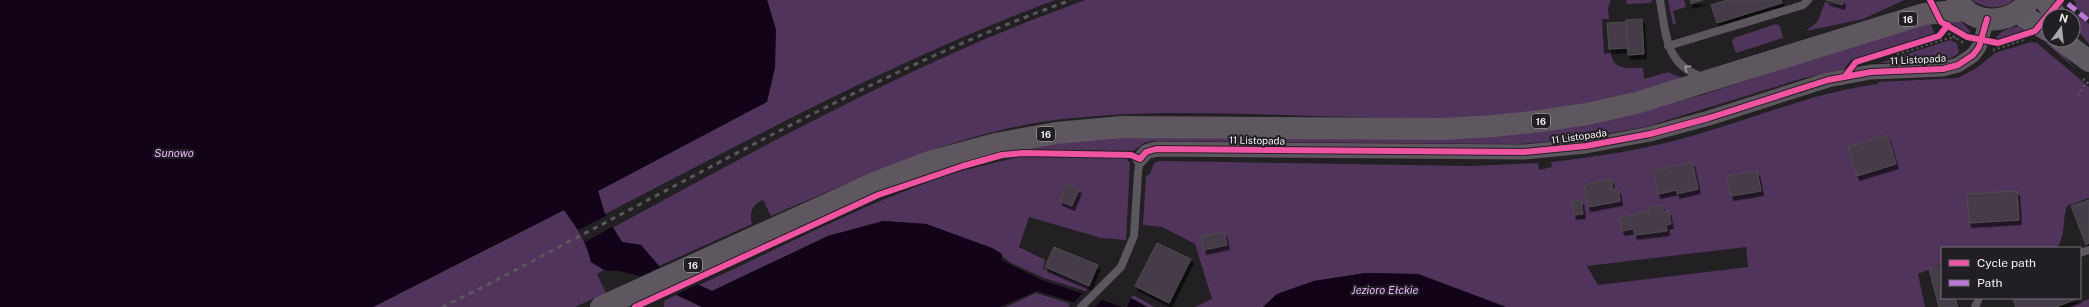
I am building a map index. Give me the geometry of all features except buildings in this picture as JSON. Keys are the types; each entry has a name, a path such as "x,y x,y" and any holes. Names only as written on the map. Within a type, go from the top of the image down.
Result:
{"main road":[{"name":"16","path":"1851,36 1919,0"},
{"name":"16","path":"601,307 861,189 917,166 983,147 1034,136 1077,130 1130,126 1419,129 1494,126 1587,114 1636,103 1714,80 1851,36 1924,14 1961,5 1986,36 2003,19 2024,6"}],"street":[{"path":"2024,6 2041,23"},
{"name":"11 Listopada","path":"1140,159 1146,152 1156,149 1524,152 1586,146 1650,134 1702,120 1828,80 1871,72 1943,69 1958,66 1974,55 1986,36"},
{"path":"2081,44 2089,54"},
{"path":"2068,48 2088,72"}],"lane":[{"path":"1660,0 1668,46 1674,58 1684,67 1697,75 1714,80"},
{"path":"1668,46 1803,5 1808,0"},
{"path":"1082,306 1121,267 1134,236 1140,159"}],"path":[{"path":"1893,53 1939,36 1948,26 1967,37 1986,36 1998,43 2041,29"},
{"path":"1986,36 1994,50 2041,29"},
{"path":"1893,53 1949,38 1956,38"},
{"path":"2078,96 2088,72"}],"shaded area":[{"path":"767,0 1055,0 940,47 883,73 771,128 605,214 598,191 766,102 776,30"},
{"path":"1085,0 1611,0 1608,8 1609,19 1602,19 1604,54 1611,53 1612,59 1619,66 1628,68 1643,68 1644,79 1668,72 1684,79 1590,103 1540,111 1489,116 1368,118 1211,113 1159,113 1107,115 1055,120 1018,126 945,146 875,172 771,216 763,200 756,204 752,209 752,224 659,266 641,245 622,242 612,228 787,134 920,68 995,35"},
{"path":"1626,0 1652,0 1651,3 1627,4"},
{"path":"1668,0 1684,0 1686,7 1673,11 1676,24 1673,24"},
{"path":"1844,0 1904,0 1863,19 1806,31 1818,21 1825,2 1842,6"},
{"path":"1972,0 2014,0 1998,7 1988,7"},
{"path":"2073,0 2089,0 2089,18 2081,12 2081,8 2075,7 2076,2"},
{"path":"2081,18 2089,24 2089,44 2081,34"},
{"path":"1945,20 1960,20 1970,31 1969,36"},
{"path":"1929,21 1935,34 1851,60 1844,69 1804,78 1645,127 1566,140 1520,144 1153,141 1144,143 1133,151 1025,150 1025,148 1099,138 1612,119 1702,95"},
{"path":"1776,24 1780,26 1783,38 1736,53 1732,42 1734,38"},
{"path":"2020,26 2034,29 1995,41 2002,32"},
{"path":"1950,40 1957,43 1959,52 1954,56 1945,59 1922,62 1879,63"},
{"path":"2031,42 2037,43 2041,48 2043,48 2089,87 2089,198 2067,206 2062,238 2058,247 1941,247 1941,264 1918,274 1925,307 1506,307 1418,274 1366,273 1314,281 1277,294 1263,307 1195,307 1212,299 1195,244 1162,227 1143,225 1146,176 1150,174 1154,163 1159,161 1471,166 1538,163 1539,170 1552,167 1551,162 1618,153 1685,138 1804,100 1853,88 1878,84 1878,82 1958,78 1978,67 1995,53","holes":["1746,247 1748,267 1598,285 1587,266"]},
{"path":"2052,48 2057,48 2076,69"},
{"path":"1019,157 1126,158 1130,163 1126,240 1101,238 1029,217 1019,247 1045,260 1043,268 1089,287 1086,291 1044,278 1011,263 992,248 926,224 883,221 828,236 712,291 699,285 843,217 901,192 953,174"},
{"path":"564,210 586,242 591,262 604,270 597,274 606,293 575,307 373,307"},
{"path":"1036,293 1068,303 1070,307 1006,307"},
{"path":"676,295 702,307 664,307 664,301"},
{"path":"1133,295 1155,307 1147,307 1131,298"},
{"path":"2089,299 2089,307 2068,307"}],"water":[{"name":"Sunowo","path":"0,0 767,0 776,30 775,68 767,102 598,191 605,214 622,242 641,245 659,266 712,291 828,236 883,221 926,224 992,248 1002,254 1001,260 1042,280 1123,307 1089,307 1037,291 1000,307 702,307 639,276 619,271 604,270 591,262 580,234 564,210 373,307 0,307"},
{"name":"Jezioro Ełckie","path":"1366,273 1418,274 1506,307 1263,307 1277,294 1314,281"},
{"path":"1131,298 1147,307 1127,307"}],"pier":[{"path":"608,215 614,226 585,242 578,230"},
{"path":"663,266 701,283 673,296 637,278"},
{"path":"1083,293 1103,299 1095,307 1087,307 1073,303"}],"railway":[{"path":"442,307 508,274 757,142 881,80 1007,25 1071,0"}],"marked path":[{"path":"2068,4 2089,21"}],"cycle path":[{"path":"1930,0 1941,22 1967,37 1998,43 2035,31 2061,0"},
{"path":"635,307 878,195 963,166 1002,155 1023,153 1131,155 1140,159 1146,152 1156,149 1524,152 1586,146 1650,134 1709,118 1828,80 1871,72 1943,69 1958,65 1973,55 1979,47 1987,19"},
{"path":"1845,76 1856,62 1939,36 1948,25"}]}
